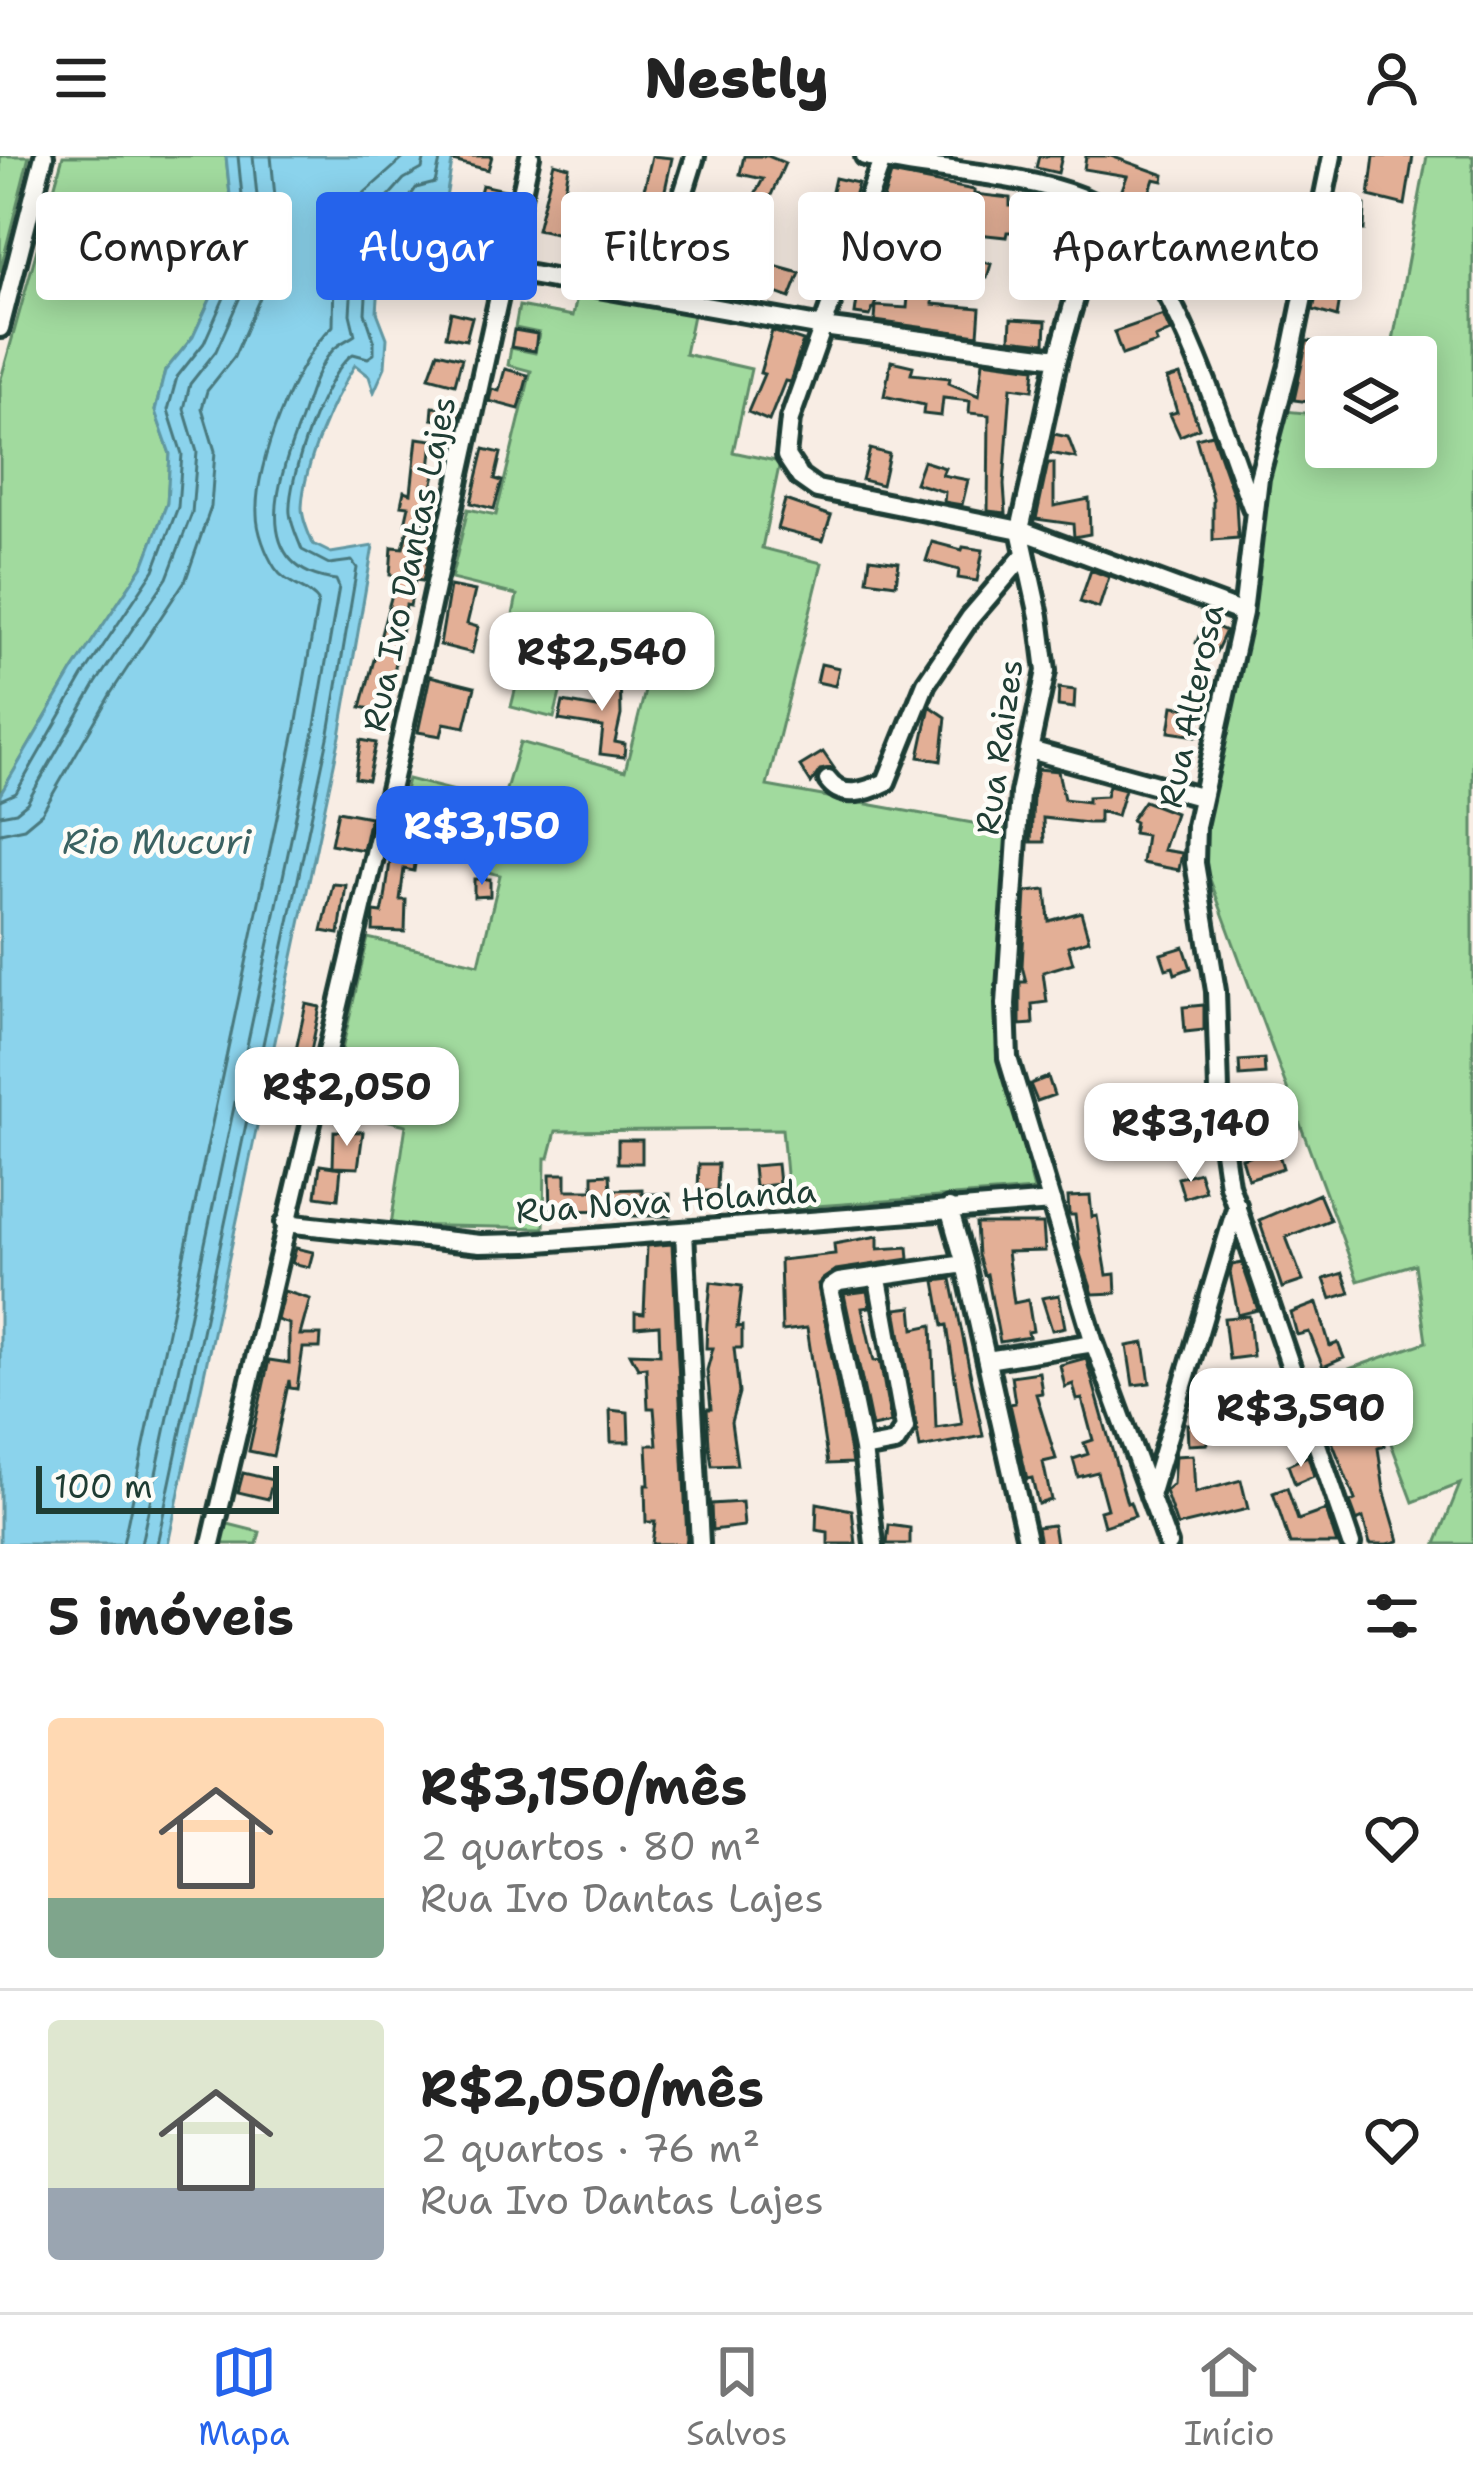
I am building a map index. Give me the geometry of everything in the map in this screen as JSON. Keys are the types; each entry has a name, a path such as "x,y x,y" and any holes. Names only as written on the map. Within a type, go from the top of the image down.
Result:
{"street":[{"path":"0,328 44,156"},
{"name":"Rua Ivo Dantas Lajes","path":"521,192 530,156"},
{"path":"684,192 695,156"},
{"name":"Rua Alterosa","path":"1332,156 1298,326 1253,509 1243,613 1200,797 1195,863 1216,991 1220,1124 1229,1185 1351,1544"},
{"path":"1062,192 873,158 790,419 785,445 790,466 817,489 1020,530 1243,613"},
{"name":"Rua Ivo Dantas Lajes","path":"212,1544 395,769 497,300"},
{"path":"687,300 823,327 1058,358"},
{"name":"Rua Raizes","path":"1075,300 1020,530 1046,671 1020,793 1006,1004 1007,1058 1094,1343 1168,1544"},
{"path":"1169,300 1253,509"},
{"path":"828,780 834,789 849,793 886,782 926,683 970,618 1025,554"},
{"path":"1030,751 1200,797"},
{"name":"Rua Nova Holanda","path":"285,1223 480,1244 1052,1202"},
{"path":"1149,1498 1238,1204"},
{"path":"949,1208 1028,1544"},
{"path":"684,1232 700,1544"},
{"path":"874,1544 863,1449 830,1288 839,1282 965,1264"},
{"path":"863,1449 896,1443 905,1428 878,1279"},
{"path":"988,1360 1094,1343"}],"green space":[{"path":"0,156 29,156 0,272"},
{"path":"63,156 226,156 230,192 53,192"},
{"path":"1427,156 1473,156 1473,1544 1436,1544 1460,1484 1413,1502 1370,1387 1322,1400 1315,1381 1426,1342 1415,1264 1358,1281 1201,855 1257,576 1266,491 1285,411 1305,413 1305,468 1437,468 1437,336 1394,336"},
{"path":"36,253 36,300 210,300 193,337 165,371 155,411 170,454 167,503 144,564 73,670 0,795 0,382"},
{"path":"576,300 621,300 693,315 685,354 751,369 733,452 780,462 762,548 822,563 767,786 1006,829 1000,1055 1034,1190 789,1208 782,1129 556,1131 549,1158 545,1158 544,1228 391,1225 406,1125 329,1106 368,938 479,964 500,875 484,871 485,863 392,839 408,779 502,803 520,742 625,771 653,659 572,643 554,718 511,707 529,635 510,630 517,595 451,579 468,509 496,515 531,371 508,365 511,348 535,353 539,333 515,328 519,306 573,316"},
{"path":"224,1523 260,1532 257,1544 220,1544"}],"water":[{"name":"Rio Mucuri","path":"226,156 453,156 447,192 316,192 316,300 378,300 377,312 387,338 385,367 374,392 369,376 355,365 337,396 308,472 303,516 313,544 331,553 373,546 340,736 168,1544 0,1544 0,795 73,670 144,564 167,503 170,454 155,411 165,371 193,337 210,300 292,300 292,192 230,192"}],"building":[{"path":"453,156 492,156 488,170 453,161"},
{"path":"652,156 672,158 664,192 642,192"},
{"path":"744,156 768,156 785,163 772,192 756,192 763,179 740,174"},
{"path":"1039,156 1062,156 1058,173 1036,168"},
{"path":"1086,156 1111,156 1164,175 1163,181 1154,179 1150,192 1121,192 1127,176 1084,169"},
{"path":"1374,156 1413,156 1405,205 1369,196"},
{"path":"554,163 569,167 561,192 561,234 537,229"},
{"path":"891,174 974,190 974,192 885,192"},
{"path":"835,178 858,183 855,192 832,192"},
{"path":"482,185 509,191 509,192 480,192"},
{"path":"985,195 1009,198 1006,237 985,235"},
{"path":"774,266 798,272 790,298 774,292"},
{"path":"857,300 877,300 870,316 855,314"},
{"path":"908,300 933,300 933,304 980,308 978,335 875,321 876,306 907,308"},
{"path":"1315,300 1340,300 1337,317 1313,310"},
{"path":"451,312 472,317 466,340 446,336"},
{"path":"1163,315 1170,331 1155,338 1157,343 1122,355 1114,332"},
{"path":"1011,319 1046,321 1045,343 1010,339"},
{"path":"514,330 537,334 535,351 511,347"},
{"path":"772,331 803,341 790,382 785,381 769,421 748,412 764,374 760,373"},
{"path":"1305,350 1305,401 1294,400"},
{"path":"438,352 462,358 455,384 429,377"},
{"path":"891,361 913,366 911,374 950,378 949,383 979,396 983,361 1035,368 1033,390 1011,387 1006,513 988,511 989,415 969,413 970,401 943,398 941,416 923,414 924,405 884,396"},
{"path":"505,369 528,375 519,409 489,401 492,389 499,391"},
{"path":"1180,375 1199,428 1180,436 1170,414 1177,412 1167,379"},
{"path":"433,407 461,411 458,423 432,419"},
{"path":"1054,434 1068,437 1076,458 1050,453"},
{"path":"1212,434 1236,502 1238,538 1213,540 1213,498 1196,438"},
{"path":"417,438 433,440 430,469 436,470 421,532 433,534 423,581 415,580 410,606 406,605 387,712 361,707 397,576 390,575 392,547 403,548 409,524 405,524 409,506 401,505 404,491 411,493"},
{"path":"484,449 501,453 495,479 502,481 494,509 471,503"},
{"path":"870,449 889,454 882,485 862,480"},
{"path":"923,461 945,468 942,475 968,480 962,505 944,502 945,492 915,483"},
{"path":"1048,463 1054,463 1054,506 1089,499 1090,534 1074,537 1073,524 1036,519"},
{"path":"785,500 831,516 823,541 777,529"},
{"path":"932,542 983,550 977,581 958,578 959,570 926,561"},
{"path":"870,558 899,562 896,584 867,580"},
{"path":"1091,570 1109,577 1099,608 1080,602"},
{"path":"450,586 475,591 467,624 478,627 472,653 440,645"},
{"path":"1205,622 1226,631 1216,652 1196,643"},
{"path":"821,664 839,668 835,686 817,682"},
{"path":"605,670 620,671 621,715 615,742 625,744 624,757 600,754 603,727 559,720 563,702 597,708"},
{"path":"430,676 475,687 465,727 444,723 441,736 418,732"},
{"path":"1059,688 1075,690 1074,708 1058,706"},
{"path":"930,706 946,717 941,761 919,757"},
{"path":"1173,706 1200,710 1197,736 1169,732"},
{"path":"361,740 376,743 368,780 355,778"},
{"path":"823,752 834,768 820,770 811,783 800,766"},
{"path":"1038,769 1058,771 1064,799 1088,802 1088,797 1106,796 1109,785 1125,789 1117,816 1099,811 1099,823 1043,818 1044,842 1031,842"},
{"path":"1144,801 1175,813 1163,850 1182,853 1179,870 1142,863 1146,835 1133,833 1135,822 1131,820"},
{"path":"338,811 370,817 363,850 331,844"},
{"path":"392,847 417,850 414,871 404,869 400,900 406,900 405,932 373,931 374,912 382,913"},
{"path":"474,879 490,879 490,896 474,897"},
{"path":"333,884 346,885 339,934 322,931"},
{"path":"1046,890 1049,921 1081,912 1089,940 1068,946 1073,963 1043,972 1047,1002 1032,1004 1033,1024 1020,1025 1020,982 1026,982 1022,966 1026,892"},
{"path":"1184,947 1191,968 1175,974 1173,967 1166,969 1161,954"},
{"path":"306,1004 320,1007 300,1105 285,1101"},
{"path":"1204,1005 1204,1030 1185,1032 1183,1007"},
{"path":"1264,1059 1265,1074 1240,1076 1239,1061"},
{"path":"1048,1077 1054,1095 1037,1101 1030,1084"},
{"path":"334,1131 363,1132 358,1168 333,1167"},
{"path":"618,1140 642,1140 642,1163 618,1163"},
{"path":"1277,1148 1283,1168 1248,1179 1242,1158"},
{"path":"699,1164 718,1164 717,1191 698,1191"},
{"path":"777,1164 779,1184 755,1187 753,1166"},
{"path":"320,1165 341,1168 338,1199 316,1196"},
{"path":"1199,1172 1205,1191 1184,1198 1178,1178"},
{"path":"550,1174 566,1174 566,1190 593,1190 593,1175 610,1174 611,1190 670,1194 670,1216 625,1216 625,1210 551,1211"},
{"path":"1319,1194 1330,1220 1286,1237 1303,1281 1282,1288 1259,1220"},
{"path":"1090,1196 1107,1275 1115,1274 1116,1293 1093,1294 1080,1254 1075,1215 1069,1215 1068,1197"},
{"path":"976,1224 1043,1224 1045,1251 1007,1252 1014,1303 1028,1300 1033,1331 1028,1332 1029,1337 1000,1342 987,1274 978,1255"},
{"path":"878,1236 878,1249 908,1247 909,1259 836,1270 818,1284 852,1463 828,1464 807,1328 782,1331 780,1260 835,1254 834,1244"},
{"path":"672,1244 687,1538 686,1544 652,1544 655,1522 646,1522 645,1485 649,1485 647,1445 657,1445 654,1408 648,1408 646,1367 638,1368 630,1353 660,1354 659,1325 635,1327 635,1313 644,1314 647,1246"},
{"path":"296,1248 313,1252 309,1267 292,1263"},
{"path":"1242,1263 1258,1310 1238,1315 1230,1272 1232,1265"},
{"path":"1343,1273 1350,1293 1331,1299 1324,1279"},
{"path":"951,1279 983,1436 920,1448 896,1309 912,1307 914,1329 932,1325 936,1428 962,1424 947,1325 943,1326 935,1281"},
{"path":"711,1282 742,1286 737,1327 742,1326 742,1348 734,1348 739,1393 731,1422 737,1465 712,1466 709,1445 707,1370 713,1348 706,1348"},
{"path":"284,1291 310,1299 300,1335 321,1335 320,1348 303,1348 297,1389 290,1388 289,1380 273,1456 249,1451 269,1360 289,1363 289,1324 277,1320"},
{"path":"867,1291 870,1307 862,1308 874,1361 880,1360 891,1423 872,1427 844,1294"},
{"path":"1059,1295 1065,1327 1052,1330 1042,1298"},
{"path":"1317,1303 1330,1346 1338,1343 1344,1358 1323,1367 1309,1332 1297,1335 1291,1313"},
{"path":"1249,1316 1253,1356 1229,1359 1224,1318"},
{"path":"1144,1343 1150,1383 1133,1385 1127,1346"},
{"path":"1086,1358 1127,1503 1135,1516 1104,1526 1100,1511 1107,1509 1097,1472 1078,1477 1073,1459 1088,1454 1084,1443 1093,1440 1082,1399 1077,1400 1073,1384 1065,1387 1060,1365"},
{"path":"1039,1372 1042,1393 1036,1394 1056,1459 1043,1462 1051,1500 1038,1504 1032,1478 1027,1479 1010,1404 1015,1403 1011,1376"},
{"path":"1285,1389 1289,1402 1265,1411 1260,1398"},
{"path":"1365,1395 1384,1446 1378,1448 1384,1490 1399,1541 1388,1544 1370,1544 1363,1518 1357,1521 1350,1502 1355,1500 1326,1426 1331,1425 1325,1408"},
{"path":"610,1410 628,1412 629,1442 611,1442"},
{"path":"1187,1424 1206,1424 1207,1444 1188,1445"},
{"path":"1193,1455 1195,1493 1241,1480 1248,1509 1177,1526 1165,1491 1173,1484 1175,1456"},
{"path":"1308,1456 1314,1476 1295,1484 1288,1465"},
{"path":"243,1473 273,1480 268,1499 238,1492"},
{"path":"1287,1488 1298,1520 1326,1510 1337,1544 1290,1544 1273,1493"},
{"path":"742,1502 744,1526 712,1530 711,1504"},
{"path":"817,1503 852,1510 856,1544 828,1544 828,1532 816,1530"},
{"path":"889,1525 910,1528 910,1544 887,1544"},
{"path":"1053,1525 1056,1544 1040,1544 1037,1527"}]}
